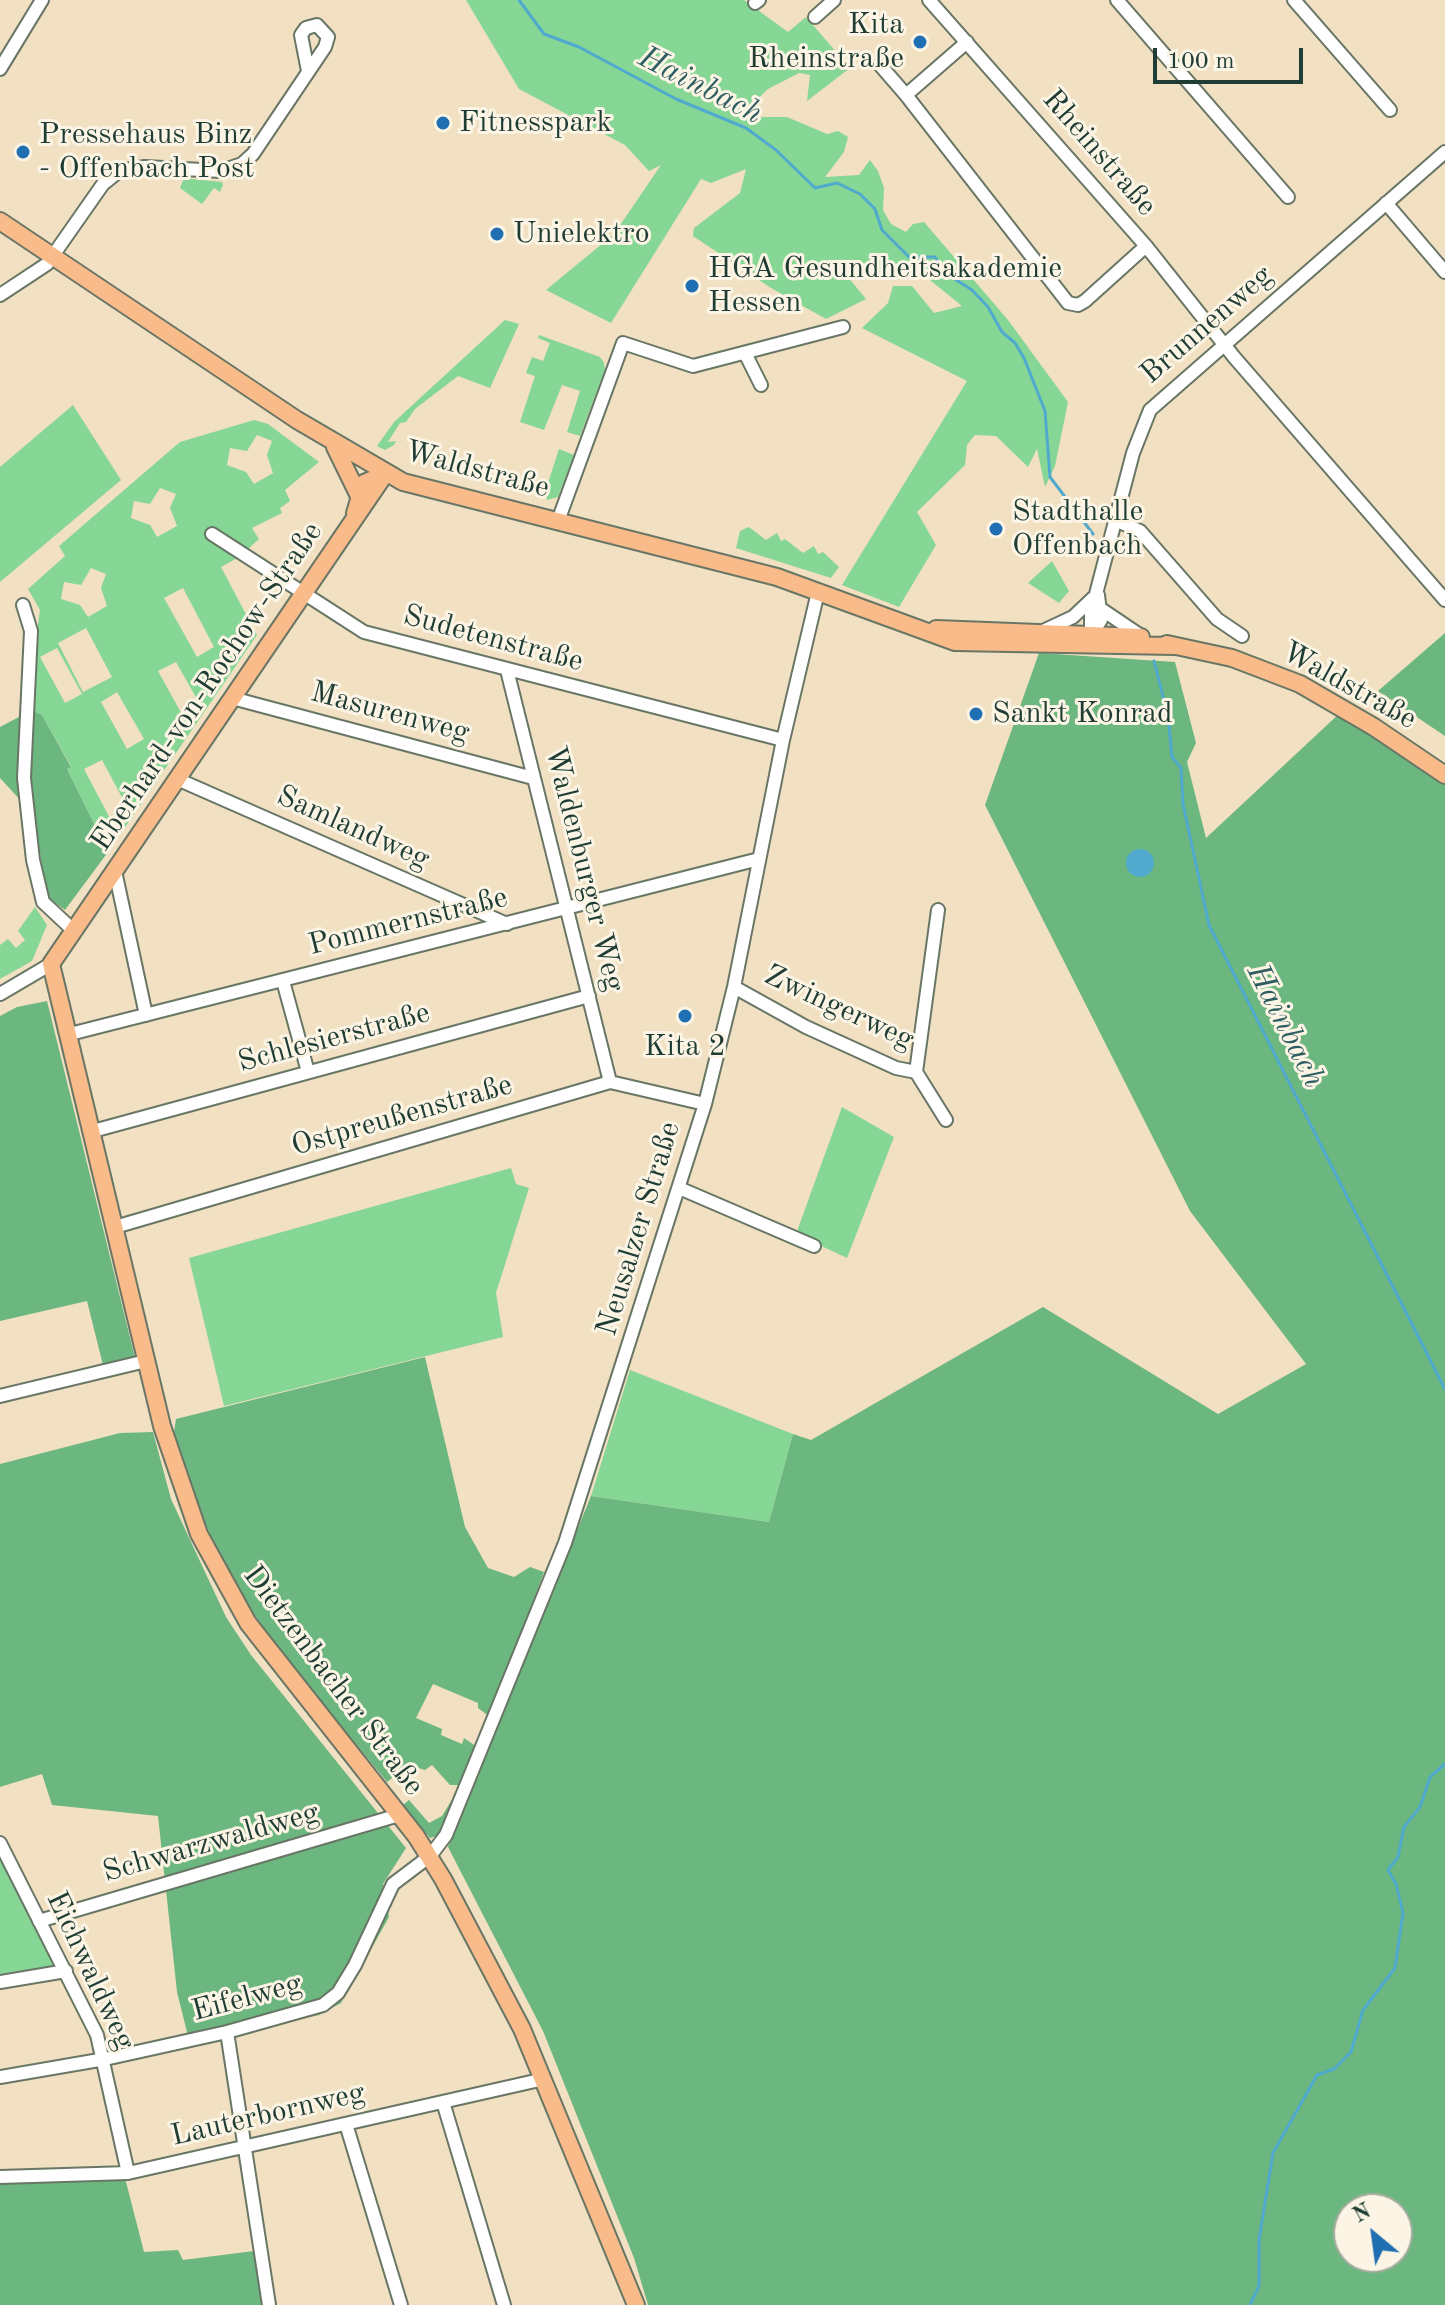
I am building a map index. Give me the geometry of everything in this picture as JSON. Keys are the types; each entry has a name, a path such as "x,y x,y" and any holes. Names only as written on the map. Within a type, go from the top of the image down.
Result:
{"main road":[{"name":"Waldstraße","path":"0,221 332,442 385,474 414,486 777,577 955,642 1076,645 1097,639 1144,638 1232,658 1300,684 1374,727 1445,775"},
{"path":"332,442 358,494"},
{"path":"353,522 358,494 369,479 385,474"},
{"name":"Eberhard-von-Rochow-Straße","path":"51,964 385,474"},
{"name":"Waldstraße","path":"903,624 961,631 1042,632 1174,646"},
{"name":"Dietzenbacher Straße","path":"51,964 146,1361 183,1496 225,1587 270,1654 430,1856 493,1971 544,2079 636,2305"}],"street":[{"path":"0,69 42,0"},
{"path":"815,17 834,0"},
{"name":"Rheinstraße","path":"929,0 1146,246 1225,344 1445,600"},
{"path":"1117,0 1288,197"},
{"path":"1294,0 1390,110"},
{"path":"906,95 967,42"},
{"path":"880,65 1068,303 1078,305 1085,301 1146,246"},
{"path":"0,295 35,275 53,257 103,184 119,171 137,167 221,171 242,164 308,71"},
{"name":"Brunnenweg","path":"1097,639 1090,617 1147,414 1445,152"},
{"path":"1386,203 1445,272"},
{"path":"558,521 623,343 686,367 843,327"},
{"path":"745,353 761,385"},
{"path":"1115,520 1140,531 1217,619 1242,636"},
{"name":"Sudetenstraße","path":"212,534 364,632 783,740"},
{"name":"Neusalzer Straße","path":"430,1856 450,1828 565,1543 705,1104 734,987 783,740 818,592"},
{"path":"1097,639 1101,609 1098,592"},
{"path":"1042,632 1073,617 1098,592"},
{"path":"23,605 31,631 24,778 33,860 43,902 74,931"},
{"path":"1101,609 1144,638"},
{"name":"Waldenburger Weg","path":"507,670 610,1082"},
{"name":"Masurenweg","path":"232,698 533,778"},
{"name":"Samlandweg","path":"177,779 507,924"},
{"name":"Pommernstraße","path":"70,1034 759,859"},
{"path":"115,871 146,1015"},
{"path":"916,1072 938,910"},
{"name":"Eberhard-von-Rochow-Straße","path":"0,994 51,964"},
{"path":"283,981 308,1072"},
{"name":"Zwingerweg","path":"734,987 806,1027 896,1068 916,1072 946,1120"},
{"name":"Schlesierstraße","path":"93,1131 589,996"},
{"name":"Ostpreußenstraße","path":"115,1227 610,1082 705,1104"},
{"path":"679,1188 814,1246"},
{"path":"0,1396 146,1361"},
{"name":"Schwarzwaldweg","path":"39,1921 399,1815"},
{"name":"Eichwaldweg","path":"0,1843 66,1971 105,2059 128,2173"},
{"name":"Eifelweg","path":"0,2077 105,2059 227,2032 316,2008 334,1996 365,1946 393,1884 430,1856"},
{"path":"0,1982 66,1971"},
{"path":"227,2032 269,2305"},
{"name":"Lauterbornweg","path":"0,2177 128,2173 544,2079"},
{"path":"443,2102 504,2305"},
{"path":"346,2124 401,2305"}],"green space":[{"path":"466,0 744,0 788,32 806,17 850,68 807,101 810,75 799,73 768,89 747,109 755,117 787,117 827,134 838,131 848,137 844,152 825,177 859,175 870,160 884,188 883,210 891,224 906,232 913,224 924,222 1008,320 1068,402 1055,466 1045,487 1037,449 1028,467 996,436 975,435 967,445 965,465 917,512 936,545 899,607 842,585 967,381 862,328 888,303 893,286 912,286 934,313 962,306 909,263 875,274 860,260 834,260 866,299 826,319 771,288 693,236 694,228 740,193 746,169 711,183 701,179 611,323 546,290 614,234 661,165 649,171 625,145 519,89"},
{"path":"184,178 222,182 223,185 220,192 214,188 202,204 180,188"},
{"path":"505,320 519,324 490,388 458,376 415,409 406,422 400,423 388,442 396,441 394,445 385,450 377,446 394,422"},
{"path":"539,335 600,357 604,363 605,370 580,436 567,432 580,391 562,385 544,430 520,422 535,376 526,373 532,357 543,361 550,343 538,338"},
{"path":"73,405 121,480 0,582 0,467"},
{"path":"254,420 268,424 319,462 285,490 290,501 280,508 282,513 252,528 259,539 239,557 221,567 257,635 132,817 102,760 84,769 115,828 130,819 108,852 67,769 71,766 42,715 32,710 34,653 40,610 28,589 65,556 59,546 180,442","holes":["257,435 272,441 267,455 273,473 254,484 246,472 227,465 230,448 247,451","160,488 176,494 170,508 177,526 157,537 150,525 131,518 134,501 150,504","91,568 106,574 101,588 107,606 88,617 80,605 61,599 64,582 81,585","183,588 214,647 197,657 164,598","86,628 112,677 83,692 58,643","57,648 82,694 65,703 40,657","176,662 202,708 184,718 158,671","117,692 144,739 127,749 101,702"]},
{"path":"559,449 574,455 558,497 547,500 545,492"},
{"path":"749,527 766,540 777,533 781,541 785,539 803,553 814,546 818,554 823,552 839,567 831,578 736,548 740,531"},
{"path":"1052,561 1069,591 1059,603 1028,583"},
{"path":"1445,633 1445,736 1378,691"},
{"path":"1039,653 1175,662 1196,743 1187,762 1206,838 1341,712 1445,783 1445,2305 648,2305 634,2258 543,2031 448,1847 591,1496 769,1522 793,1434 811,1440 1043,1307 1218,1414 1306,1364 1190,1211 985,805"},
{"path":"32,710 42,715 71,767 67,769 108,852 65,910 47,897 34,815 0,778 0,727"},
{"path":"35,907 47,925 32,961 0,979 0,945 8,939 16,948 25,940 18,931"},
{"path":"47,1001 135,1358 103,1365 87,1301 0,1321 0,1016 17,1007"},
{"path":"842,1107 894,1137 847,1258 796,1234"},
{"path":"511,1168 516,1184 529,1188 496,1293 503,1337 224,1406 189,1258"},
{"path":"425,1357 465,1527 488,1568 514,1577 530,1567 544,1572 490,1717 478,1708 478,1703 433,1684 416,1718 442,1729 441,1735 462,1744 464,1738 477,1747 440,1835 430,1838 403,1805 409,1800 429,1823 442,1816 461,1785 450,1785 432,1765 425,1770 409,1765 387,1782 277,1647 247,1604 217,1550 187,1481 174,1432 176,1419"},
{"path":"630,1370 793,1434 769,1522 591,1496"},
{"path":"153,1432 171,1499 226,1617 251,1655 406,1848 383,1884 389,1917 341,2003 319,2015 190,2044 177,1992 158,1816 52,1805 42,1774 0,1787 0,1464 120,1433"},
{"path":"0,1859 54,1964 52,1968 0,1976"},
{"path":"125,2178 144,2252 178,2250 183,2260 254,2251 264,2305 0,2305 0,2180"}],"water":[{"path":"1140,849 1150,853 1154,863 1150,873 1140,877 1130,873 1126,863 1130,853"}],"waterway":[{"name":"Hainbach","path":"519,0 544,34 579,47 676,99 746,128 776,150 815,188 837,183 860,194 875,209 882,230 909,257 935,257 947,274 972,290 1024,358 1045,411 1050,477 1093,534"},
{"name":"Hainbach","path":"1154,661 1168,716 1172,757 1181,768 1183,804 1209,925 1445,1389"},
{"path":"1250,2305 1259,2286 1259,2240 1273,2153 1317,2075 1334,2069 1351,2052 1363,2010 1395,1968 1403,1913 1396,1884 1388,1870 1398,1857 1404,1827 1420,1807 1430,1777 1445,1764"}],"place":[{"name":"Kita Rheinstraße","path":"920,42"},
{"name":"Fitnesspark","path":"443,123"},
{"name":"Pressehaus Binz - Offenbach Post","path":"23,152"},
{"name":"Unielektro","path":"497,234"},
{"name":"HGA Gesundheitsakademie Hessen","path":"692,286"},
{"name":"Stadthalle Offenbach","path":"996,529"},
{"name":"Sankt Konrad","path":"976,714"},
{"name":"Kita 2","path":"685,1016"}]}
